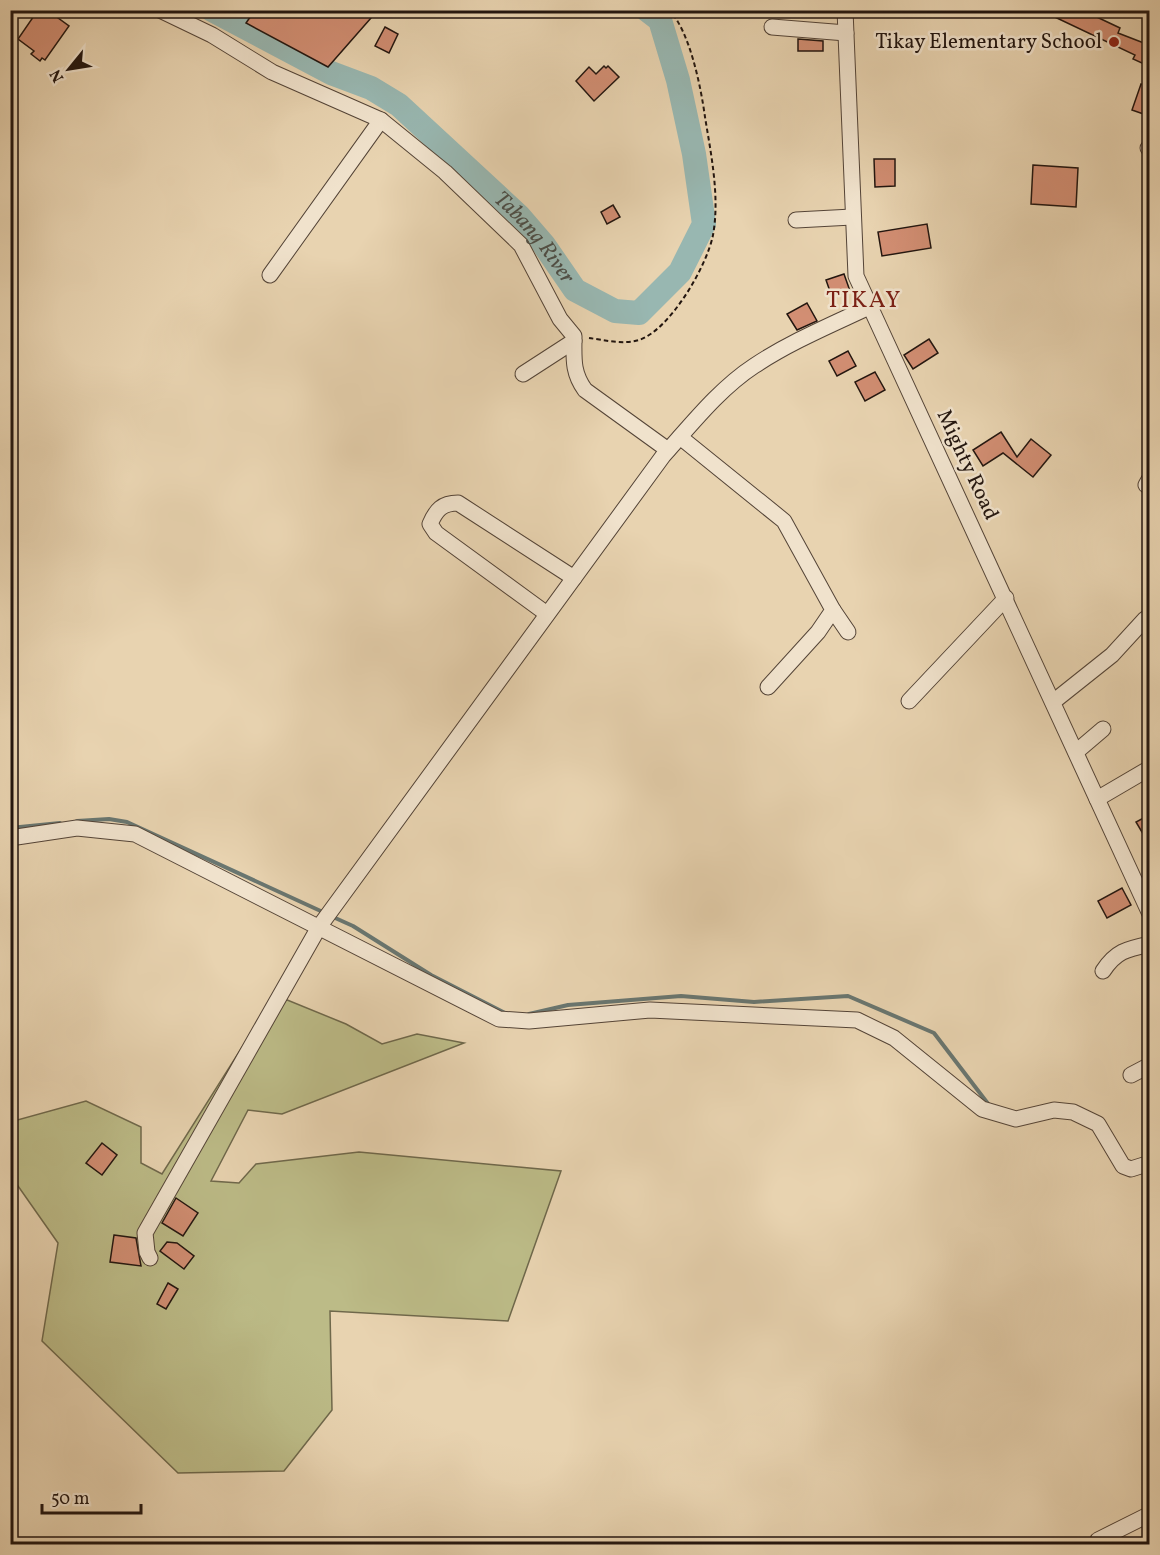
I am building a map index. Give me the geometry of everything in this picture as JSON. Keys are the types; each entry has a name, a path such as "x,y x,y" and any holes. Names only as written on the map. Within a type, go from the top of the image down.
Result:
{"street":[{"path":"160,10 212,35 272,72 381,120 445,172 521,245 560,319 574,339 573,357 576,378 585,390 668,450"},
{"name":"Mighty Road","path":"845,10 856,276 1006,598 1149,914"},
{"path":"772,27 846,33"},
{"path":"270,274 381,120"},
{"path":"796,220 852,217"},
{"path":"150,1258 145,1233 319,927 668,450 728,386 754,366 804,338 869,307"},
{"path":"523,374 574,339"},
{"path":"680,437 784,521 833,610 848,632"},
{"path":"547,614 436,533 430,524 436,510 448,503 458,503 574,578"},
{"path":"909,700 1006,598"},
{"path":"768,687 818,632 833,610"},
{"path":"1053,702 1112,655 1145,619"},
{"path":"1076,752 1103,729"},
{"path":"1097,799 1149,768"},
{"path":"10,838 77,828 114,830 135,834 499,1019 529,1021 650,1010 857,1020 894,1038 982,1109 1016,1119 1054,1110 1072,1112 1098,1124 1123,1166 1131,1169 1149,1163"},
{"path":"1103,971 1112,957 1149,944"},
{"path":"1131,1074 1149,1065"},
{"path":"1098,1540 1149,1514"}],"path":[{"path":"574,339 638,341 653,333 688,290 706,259 713,234 713,172 701,87 681,29 669,10"}],"shaded area":[{"path":"275,995 346,1024 382,1044 417,1034 464,1043 282,1114 248,1110 211,1181 239,1183 256,1164 359,1152 561,1171 508,1321 330,1311 332,1410 284,1471 178,1473 42,1341 58,1243 11,1176 10,1122 86,1101 141,1127 141,1163 162,1174"}],"building":[{"path":"38,10 47,10 69,26 45,60 42,58 40,61 31,54 34,51 18,39"},
{"path":"255,10 378,10 328,67 246,23"},
{"path":"1040,10 1082,10 1120,28 1118,33 1149,45 1144,64 1133,59 1135,55"},
{"path":"385,27 398,34 389,53 375,46"},
{"path":"798,39 823,41 823,51 798,51"},
{"path":"604,66 606,68 608,66 619,77 594,101 576,81 589,67 596,74"},
{"path":"1141,84 1149,88 1149,116 1132,110"},
{"path":"874,159 895,159 895,186 875,187"},
{"path":"1033,165 1078,168 1076,207 1031,204"},
{"path":"613,205 620,217 607,224 601,212"},
{"path":"927,224 931,248 882,256 878,232"},
{"path":"844,274 850,291 832,297 826,280"},
{"path":"807,303 817,321 797,330 787,314"},
{"path":"929,339 938,353 913,369 904,355"},
{"path":"848,351 856,366 837,376 829,361"},
{"path":"875,372 885,390 865,401 855,382"},
{"path":"1001,432 1017,457 1031,439 1051,455 1033,477 1003,453 983,466 973,450"},
{"path":"1149,815 1149,844 1136,822"},
{"path":"1122,888 1131,905 1107,918 1098,901"},
{"path":"102,1143 117,1155 102,1175 86,1163"},
{"path":"176,1198 198,1213 183,1236 162,1223"},
{"path":"114,1235 136,1238 141,1266 110,1262"},
{"path":"167,1242 177,1243 194,1256 184,1269 160,1251"},
{"path":"168,1283 178,1289 166,1309 157,1304"}],"waterway":[{"name":"Tabang River","path":"212,10 331,73 371,88 399,105 519,216 544,245 575,290 615,311 639,313 680,272 704,224 694,154 678,80 660,20 647,10"},
{"path":"77,821 109,819 127,822 325,913"},
{"path":"10,828 60,823"},
{"path":"333,917 353,926 431,975 505,1013"},
{"path":"529,1014 568,1005 681,996 754,1002 848,996 934,1033 989,1105"}],"place":[{"name":"Tikay Elementary School","path":"1114,42"}],"district":[{"name":"TIKAY","path":"864,301"}]}
